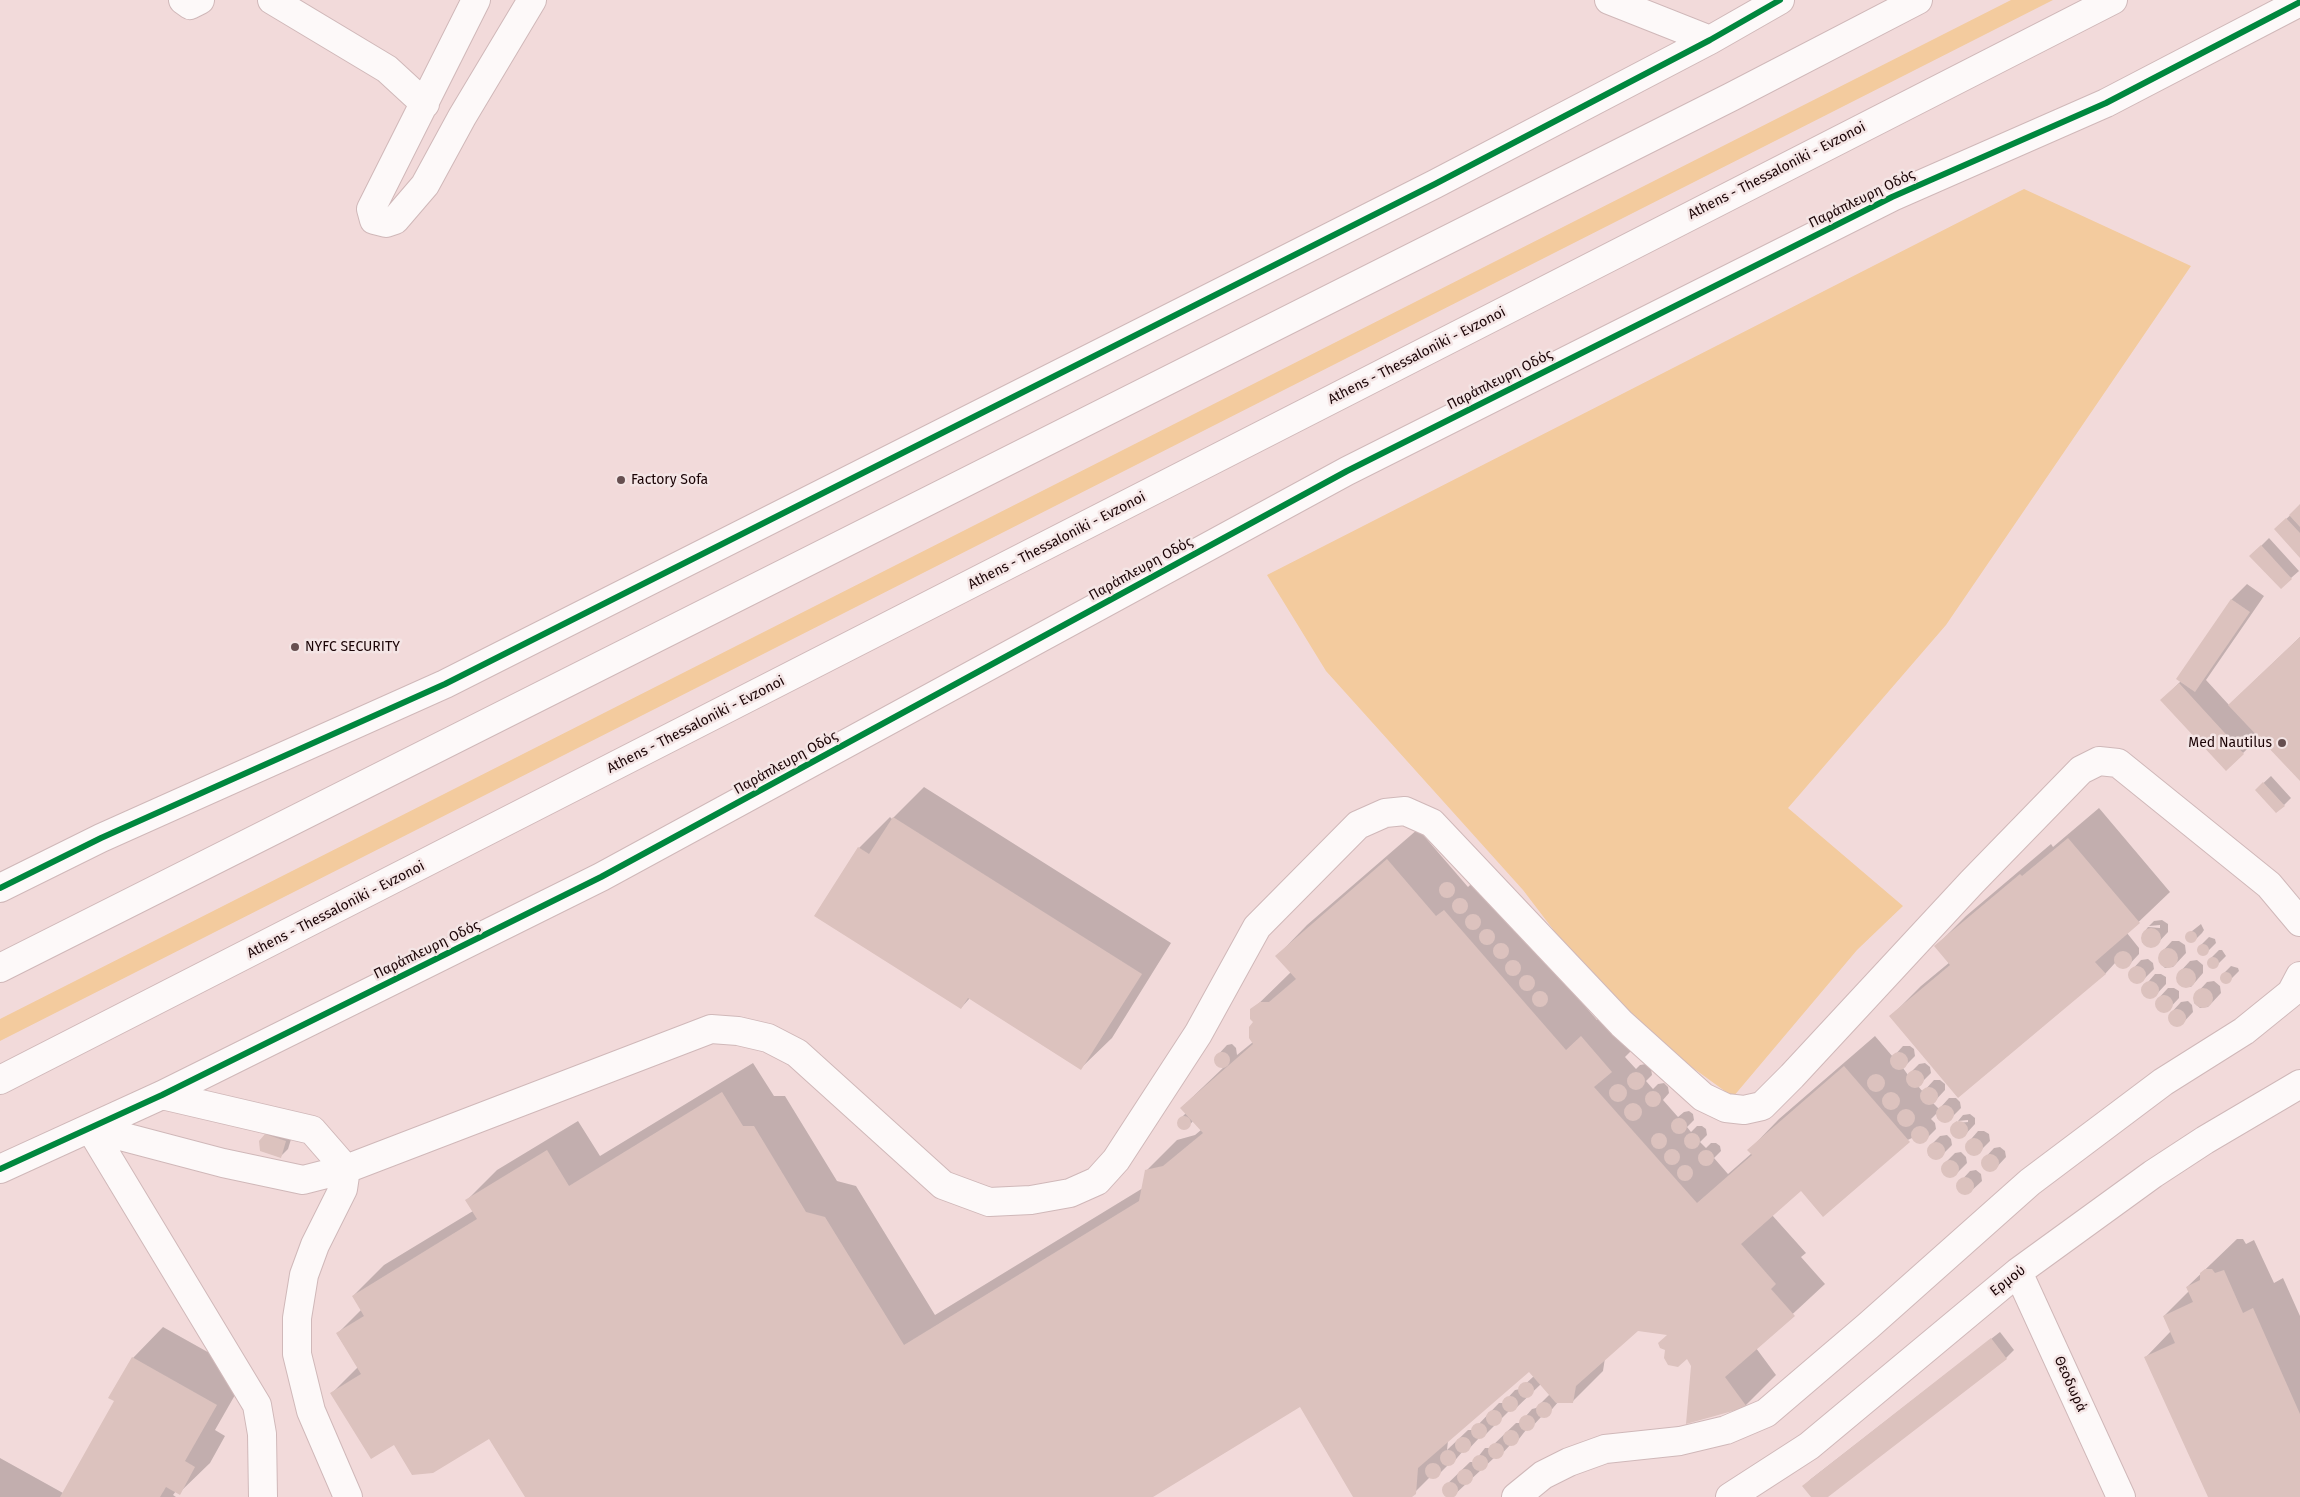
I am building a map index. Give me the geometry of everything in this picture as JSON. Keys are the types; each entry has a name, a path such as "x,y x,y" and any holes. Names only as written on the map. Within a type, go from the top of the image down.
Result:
{"main road":[{"path":"183,0 190,5 200,0"},
{"path":"272,0 388,69 425,104"},
{"path":"476,0 425,104 370,209 374,220 386,223 395,220 425,185 462,117 532,0"},
{"path":"1609,0 1710,40"},
{"path":"0,888 101,838 445,684 1435,184 1710,40 1780,0"},
{"path":"0,968 1731,97 1918,0"},
{"name":"Athens - Thessaloniki - Evzonoi","path":"0,1080 2113,0"},
{"name":"Παράπλευρη Οδός","path":"0,1169 162,1095 601,877 1356,467 1892,197 2106,103 2300,2"},
{"path":"90,1128 223,1163 303,1180 346,1169 710,1029 738,1031 768,1038 797,1053 943,1184 989,1202 1031,1200 1070,1193 1097,1181 1116,1160 1198,1034 1258,927 1358,825 1385,813 1405,811 1432,823 1622,1024 1703,1098 1726,1108 1744,1110 1762,1106 1972,882 2081,770 2098,761 2118,763 2126,769 2269,885 2300,922"},
{"path":"1516,1497 1543,1475 1569,1462 1606,1449 1680,1441 1726,1430 1766,1414 2030,1182 2163,1082 2244,1031 2292,993 2300,976"},
{"name":"Ερμού","path":"1730,1497 1809,1446 2018,1272 2153,1174 2205,1140 2300,1084"},
{"path":"162,1095 312,1130 346,1169 343,1189 315,1245 304,1275 297,1318 297,1354 311,1411 348,1497"},
{"path":"90,1128 257,1405 262,1434 263,1497"},
{"name":"Θεοδωρά","path":"2018,1272 2121,1497"}],"shaded area":[{"path":"2011,0 2053,0 0,1041 0,1019"},
{"path":"2024,189 2191,266 1946,625 1788,808 1903,906 1857,950 1733,1097 1616,1012 1523,890 1326,671 1267,575"}],"building":[{"path":"2300,504 2300,527 2289,515"},
{"path":"2286,518 2300,533 2300,558 2274,529"},
{"path":"2261,545 2292,579 2281,589 2249,556"},
{"path":"2231,599 2250,612 2195,692 2176,679"},
{"name":"Med Nautilus","path":"2300,637 2300,781 2228,705"},
{"path":"2179,683 2244,754 2226,771 2160,700"},
{"path":"2263,782 2285,806 2276,813 2255,790"},
{"path":"893,817 1142,974 1081,1070 968,998 961,1009 814,916 858,847 869,854"},
{"path":"2068,838 2140,923 2095,962 2106,974 1958,1098 1889,1016 1950,965 1934,946 2020,874 2022,876"},
{"path":"1387,859 1436,916 1444,910 1566,1050 1581,1036 1612,1072 1594,1087 1697,1203 1752,1155 1747,1150 1844,1066 1910,1142 1823,1217 1801,1191 1741,1244 1776,1284 1771,1289 1795,1316 1725,1377 1747,1407 1686,1424 1691,1366 1687,1359 1678,1367 1668,1365 1664,1358 1665,1350 1660,1348 1658,1343 1667,1335 1638,1331 1576,1386 1573,1403 1556,1403 1529,1372 1418,1468 1416,1494 1412,1497 1353,1497 1300,1407 1153,1497 525,1497 489,1439 433,1473 412,1475 394,1445 371,1459 330,1393 361,1374 336,1333 364,1316 352,1296 477,1219 465,1200 547,1150 569,1186 722,1092 743,1126 754,1126 806,1212 825,1217 904,1345 1139,1201 1145,1170 1163,1166 1203,1133 1180,1108 1253,1044 1249,1038 1249,1027 1253,1022 1250,1019 1250,1009 1260,1002 1269,1002 1296,979 1275,956"},
{"path":"1447,882 1453,884 1455,890 1453,896 1447,898 1441,896 1439,890 1441,884"},
{"path":"1460,898 1466,900 1468,906 1466,912 1460,914 1454,912 1452,906 1454,900"},
{"path":"1473,914 1479,916 1481,922 1479,928 1473,930 1467,928 1465,922 1467,916"},
{"path":"2147,928 2155,928 2161,934 2161,942 2155,948 2147,948 2141,942 2141,934"},
{"path":"1487,929 1493,931 1495,937 1493,943 1487,945 1481,943 1479,937 1481,931"},
{"path":"2191,931 2197,937 2191,943 2185,937"},
{"path":"1501,943 1507,945 1509,951 1507,957 1501,959 1495,957 1493,951 1495,945"},
{"path":"2203,944 2209,950 2203,956 2197,950"},
{"path":"2164,948 2172,948 2178,954 2178,962 2172,968 2164,968 2158,962 2158,954"},
{"path":"2123,951 2129,954 2132,960 2129,966 2123,969 2117,966 2114,960 2117,954"},
{"path":"2213,957 2219,963 2213,969 2207,963"},
{"path":"1513,960 1519,962 1521,968 1519,974 1513,976 1507,974 1505,968 1507,962"},
{"path":"2137,966 2143,969 2146,975 2143,981 2137,984 2131,981 2128,975 2131,969"},
{"path":"2182,968 2190,968 2196,974 2196,982 2190,988 2182,988 2176,982 2176,974"},
{"path":"2226,972 2232,978 2226,984 2220,978"},
{"path":"1527,975 1533,977 1535,983 1533,989 1527,991 1521,989 1519,983 1521,977"},
{"path":"2150,981 2156,984 2159,990 2156,996 2150,999 2144,996 2141,990 2144,984"},
{"path":"2199,988 2207,988 2213,994 2213,1002 2207,1008 2199,1008 2193,1002 2193,994"},
{"path":"1540,991 1546,993 1548,999 1546,1005 1540,1007 1534,1005 1532,999 1534,993"},
{"path":"2164,995 2170,998 2173,1004 2170,1010 2164,1013 2158,1010 2155,1004 2158,998"},
{"path":"2177,1009 2183,1012 2186,1018 2183,1024 2177,1027 2171,1024 2168,1018 2171,1012"},
{"path":"1222,1052 1228,1054 1230,1060 1228,1066 1222,1068 1216,1066 1214,1060 1216,1054"},
{"path":"1899,1052 1905,1055 1908,1061 1905,1067 1899,1070 1893,1067 1890,1061 1893,1055"},
{"path":"1915,1070 1921,1073 1924,1079 1921,1085 1915,1088 1909,1085 1906,1079 1909,1073"},
{"path":"1636,1072 1642,1075 1645,1081 1642,1087 1636,1090 1630,1087 1627,1081 1630,1075"},
{"path":"1876,1074 1882,1077 1885,1083 1882,1089 1876,1092 1870,1089 1867,1083 1870,1077"},
{"path":"1618,1084 1624,1087 1627,1093 1624,1099 1618,1102 1612,1099 1609,1093 1612,1087"},
{"path":"1929,1087 1935,1090 1938,1096 1935,1102 1929,1105 1923,1102 1920,1096 1923,1090"},
{"path":"1650,1091 1656,1091 1661,1096 1659,1105 1650,1107 1645,1102 1645,1096"},
{"path":"1891,1092 1897,1095 1900,1101 1897,1107 1891,1110 1885,1107 1882,1101 1885,1095"},
{"path":"1633,1103 1639,1106 1642,1112 1639,1118 1633,1121 1627,1118 1624,1112 1627,1106"},
{"path":"1945,1105 1951,1108 1954,1114 1951,1120 1945,1123 1939,1120 1936,1114 1939,1108"},
{"path":"1906,1109 1912,1112 1915,1118 1912,1124 1906,1127 1900,1124 1897,1118 1900,1112"},
{"path":"1184,1116 1189,1118 1191,1123 1189,1128 1184,1130 1179,1128 1177,1123 1179,1118"},
{"path":"1679,1118 1685,1120 1687,1126 1685,1132 1679,1134 1673,1132 1671,1126 1673,1120"},
{"path":"1959,1121 1965,1124 1968,1130 1965,1136 1959,1139 1953,1136 1950,1130 1953,1124"},
{"path":"1920,1126 1926,1129 1929,1135 1926,1141 1920,1144 1914,1141 1911,1135 1914,1129"},
{"path":"1659,1133 1665,1135 1667,1141 1665,1147 1659,1149 1653,1147 1651,1141 1653,1135"},
{"path":"1692,1133 1698,1135 1700,1141 1698,1147 1692,1149 1686,1147 1684,1141 1686,1135"},
{"path":"265,1134 286,1141 281,1158 260,1151 259,1141"},
{"path":"1974,1138 1980,1141 1983,1147 1980,1153 1974,1156 1968,1153 1965,1147 1968,1141"},
{"path":"1936,1142 1942,1145 1945,1151 1942,1157 1936,1160 1930,1157 1927,1151 1930,1145"},
{"path":"1672,1149 1678,1151 1680,1157 1678,1163 1672,1165 1666,1163 1664,1157 1666,1151"},
{"path":"1706,1150 1712,1152 1714,1158 1712,1164 1706,1166 1700,1164 1698,1158 1700,1152"},
{"path":"1990,1154 1996,1157 1999,1163 1996,1169 1990,1172 1984,1169 1981,1163 1984,1157"},
{"path":"1950,1160 1956,1163 1959,1169 1956,1175 1950,1178 1944,1175 1941,1169 1944,1163"},
{"path":"1685,1165 1691,1167 1693,1173 1691,1179 1685,1181 1679,1179 1677,1173 1679,1167"},
{"path":"1965,1177 1971,1180 1974,1186 1971,1192 1965,1195 1959,1192 1956,1186 1959,1180"},
{"path":"2205,1269 2212,1269 2215,1273 2224,1270 2243,1313 2253,1308 2300,1414 2300,1497 2208,1497 2144,1357 2175,1343 2163,1316 2193,1302 2186,1287 2200,1280 2200,1273"},
{"path":"1991,1338 2007,1359 1828,1497 1811,1497 1802,1486"},
{"path":"132,1357 217,1405 185,1461 195,1467 180,1495 166,1487 160,1497 60,1497 114,1401 108,1398"},
{"path":"1526,1382 1532,1384 1534,1390 1532,1396 1526,1398 1520,1396 1518,1390 1520,1384"},
{"path":"1510,1396 1516,1398 1518,1404 1516,1410 1510,1412 1504,1410 1502,1404 1504,1398"},
{"path":"1544,1402 1550,1404 1552,1410 1550,1416 1544,1418 1538,1416 1536,1410 1538,1404"},
{"path":"1494,1410 1500,1412 1502,1418 1500,1424 1494,1426 1488,1424 1486,1418 1488,1412"},
{"path":"1527,1415 1533,1417 1535,1423 1533,1429 1527,1431 1521,1429 1519,1423 1521,1417"},
{"path":"1479,1423 1485,1425 1487,1431 1485,1437 1479,1439 1473,1437 1471,1431 1473,1425"},
{"path":"1511,1430 1517,1432 1519,1438 1517,1444 1511,1446 1505,1444 1503,1438 1505,1432"},
{"path":"1463,1437 1469,1439 1471,1445 1469,1451 1463,1453 1457,1451 1455,1445 1457,1439"},
{"path":"1496,1443 1502,1445 1504,1451 1502,1457 1496,1459 1490,1457 1488,1451 1490,1445"},
{"path":"1448,1450 1454,1452 1456,1458 1454,1464 1448,1466 1442,1464 1440,1458 1442,1452"},
{"path":"1480,1455 1486,1457 1488,1463 1486,1469 1480,1471 1474,1469 1472,1463 1474,1457"},
{"path":"1433,1463 1439,1465 1441,1471 1439,1477 1433,1479 1427,1477 1425,1471 1427,1465"},
{"path":"1465,1469 1471,1471 1473,1477 1471,1483 1465,1485 1459,1483 1457,1477 1459,1471"},
{"path":"1450,1482 1456,1484 1458,1490 1456,1496 1450,1498 1444,1496 1442,1490 1444,1484"}],"cycle path":[{"path":"0,888 101,838 445,684 1435,184 1710,40 1780,0"},
{"path":"0,1169 162,1095 601,877 1347,471 1892,197 2106,103 2300,2"}],"place":[{"name":"Factory Sofa","path":"621,480"},
{"name":"NYFC SECURITY","path":"295,647"},
{"name":"Med Nautilus","path":"2282,743"}]}
